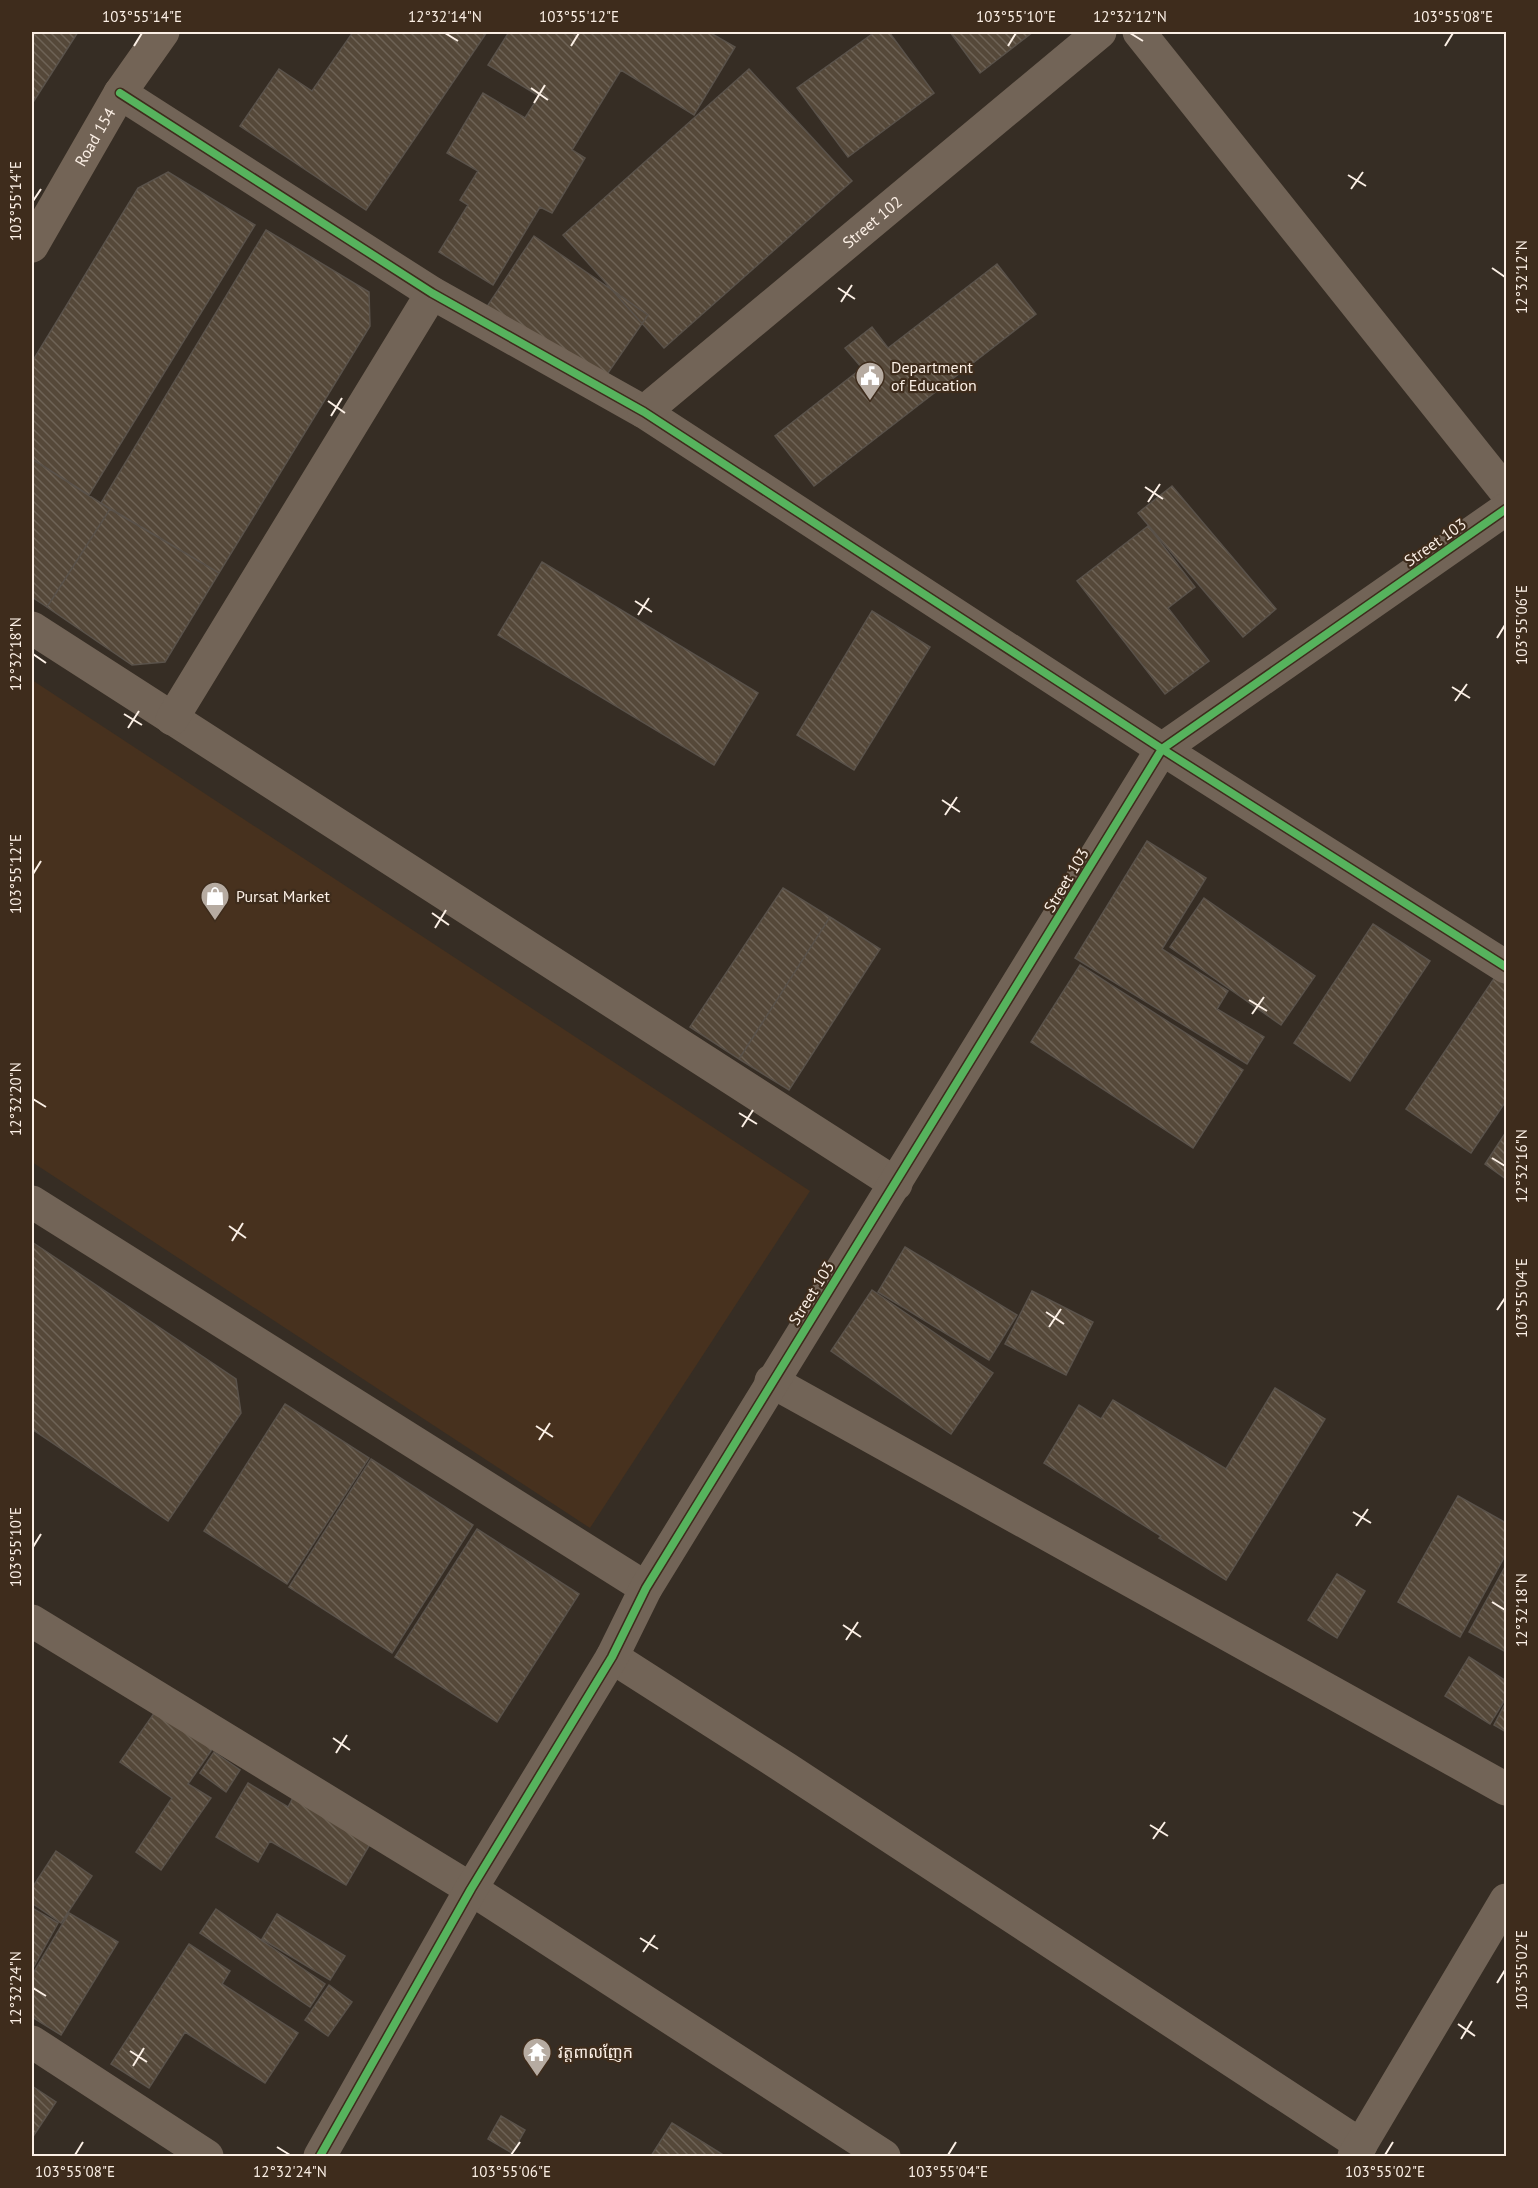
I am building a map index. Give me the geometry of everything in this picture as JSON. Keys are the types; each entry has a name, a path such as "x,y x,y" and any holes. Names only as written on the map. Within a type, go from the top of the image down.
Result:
{"main road":[{"name":"Road 154","path":"32,246 120,93 163,32"}],"street":[{"name":"Street 102","path":"645,412 1100,32"},
{"path":"1139,32 1506,492"},
{"path":"120,93 432,293 645,412 1162,748 1506,967"},
{"path":"172,719 432,293"},
{"name":"Street 103","path":"320,2157 471,1888 612,1657 646,1588 771,1381 896,1184 1162,748 1506,509"},
{"path":"32,628 896,1184"},
{"path":"32,1202 646,1588"},
{"path":"771,1381 1506,1789"},
{"path":"32,1621 471,1888 884,2157"},
{"path":"612,1657 788,1769 1358,2151 1506,1900"},
{"path":"32,2042 207,2157"}],"shaded area":[{"name":"Pursat Market","path":"32,680 810,1191 590,1528 32,1162"}],"building":[{"path":"32,32 78,32 32,104"},
{"path":"353,32 487,32 366,210 240,126 279,69 312,91"},
{"path":"509,32 709,32 735,47 694,115 621,70 572,150 585,158 552,213 540,207 493,285 439,252 468,205 460,200 478,171 447,153 483,93 525,118 539,96 488,65"},
{"path":"875,32 889,32 934,93 848,157 797,88"},
{"path":"950,32 1033,32 980,73"},
{"path":"749,69 852,181 664,348 563,235"},
{"path":"168,172 255,225 89,495 32,459 32,362 138,188"},
{"path":"266,230 369,292 370,326 219,573 101,503"},
{"path":"534,236 648,315 599,386 486,308"},
{"name":"Department of Education","path":"997,264 1036,314 814,486 775,436 862,368 845,348 872,327 888,348"},
{"path":"32,459 110,509 47,607 32,597"},
{"path":"1172,486 1276,609 1243,637 1138,513"},
{"path":"110,509 219,573 165,662 132,665 47,607"},
{"path":"1148,526 1195,587 1168,608 1209,661 1165,694 1077,581"},
{"path":"542,562 758,693 714,765 498,635"},
{"path":"872,611 930,647 854,770 797,735"},
{"path":"1147,841 1206,878 1162,949 1228,991 1217,1009 1264,1037 1247,1064 1075,958"},
{"path":"783,888 830,917 739,1059 690,1027"},
{"path":"1204,898 1315,976 1281,1025 1170,947"},
{"path":"830,917 880,949 789,1090 739,1059"},
{"path":"1373,924 1430,961 1350,1081 1294,1043"},
{"path":"1080,965 1243,1070 1193,1148 1031,1042"},
{"path":"1495,977 1506,985 1506,1101 1471,1153 1406,1109"},
{"path":"1506,1132 1506,1179 1485,1164"},
{"path":"32,1242 236,1379 241,1413 168,1521 32,1429"},
{"path":"905,1247 1017,1315 989,1360 878,1292"},
{"path":"872,1290 993,1373 951,1434 831,1351"},
{"path":"1032,1291 1093,1322 1066,1375 1005,1344"},
{"path":"1275,1388 1325,1419 1226,1580 1159,1538 1161,1536 1044,1463 1079,1405 1101,1419 1113,1400 1226,1469"},
{"path":"285,1404 369,1458 287,1584 204,1531"},
{"path":"371,1459 473,1525 392,1653 289,1587"},
{"path":"1458,1496 1506,1523 1506,1554 1460,1637 1398,1602"},
{"path":"477,1529 579,1594 497,1722 395,1657"},
{"path":"1506,1565 1506,1652 1469,1632"},
{"path":"1337,1574 1365,1591 1337,1638 1308,1620"},
{"path":"1469,1657 1506,1681 1506,1698 1490,1724 1445,1696"},
{"path":"1506,1702 1506,1732 1494,1725"},
{"path":"157,1709 213,1748 188,1784 211,1798 161,1870 136,1852 172,1798 120,1762"},
{"path":"214,1752 240,1770 226,1792 200,1773"},
{"path":"248,1783 288,1807 295,1794 373,1839 346,1885 270,1841 258,1862 216,1837"},
{"path":"56,1851 92,1876 61,1923 32,1903 32,1888"},
{"path":"32,1908 58,1923 32,1970"},
{"path":"216,1909 325,1984 310,2007 200,1933"},
{"path":"69,1913 118,1942 61,2035 32,2017 32,1975"},
{"path":"277,1914 345,1956 330,1980 262,1939"},
{"path":"189,1944 230,1971 222,1984 298,2033 265,2083 185,2032 149,2088 111,2064"},
{"path":"329,1985 352,2002 328,2036 305,2020"},
{"path":"32,2086 56,2102 32,2138"},
{"path":"501,2116 525,2130 512,2153 488,2139"},
{"path":"672,2123 725,2156 651,2156"}],"cycle path":[{"path":"120,93 432,293 644,412 1162,749 1506,967"},
{"path":"320,2156 471,1889 612,1657 646,1588 1162,749 1506,509"}],"place":[{"name":"Department of Education","path":"870,402"},
{"name":"Pursat Market","path":"215,922"},
{"name":"វត្តពាលញែក","path":"537,2078"}]}
